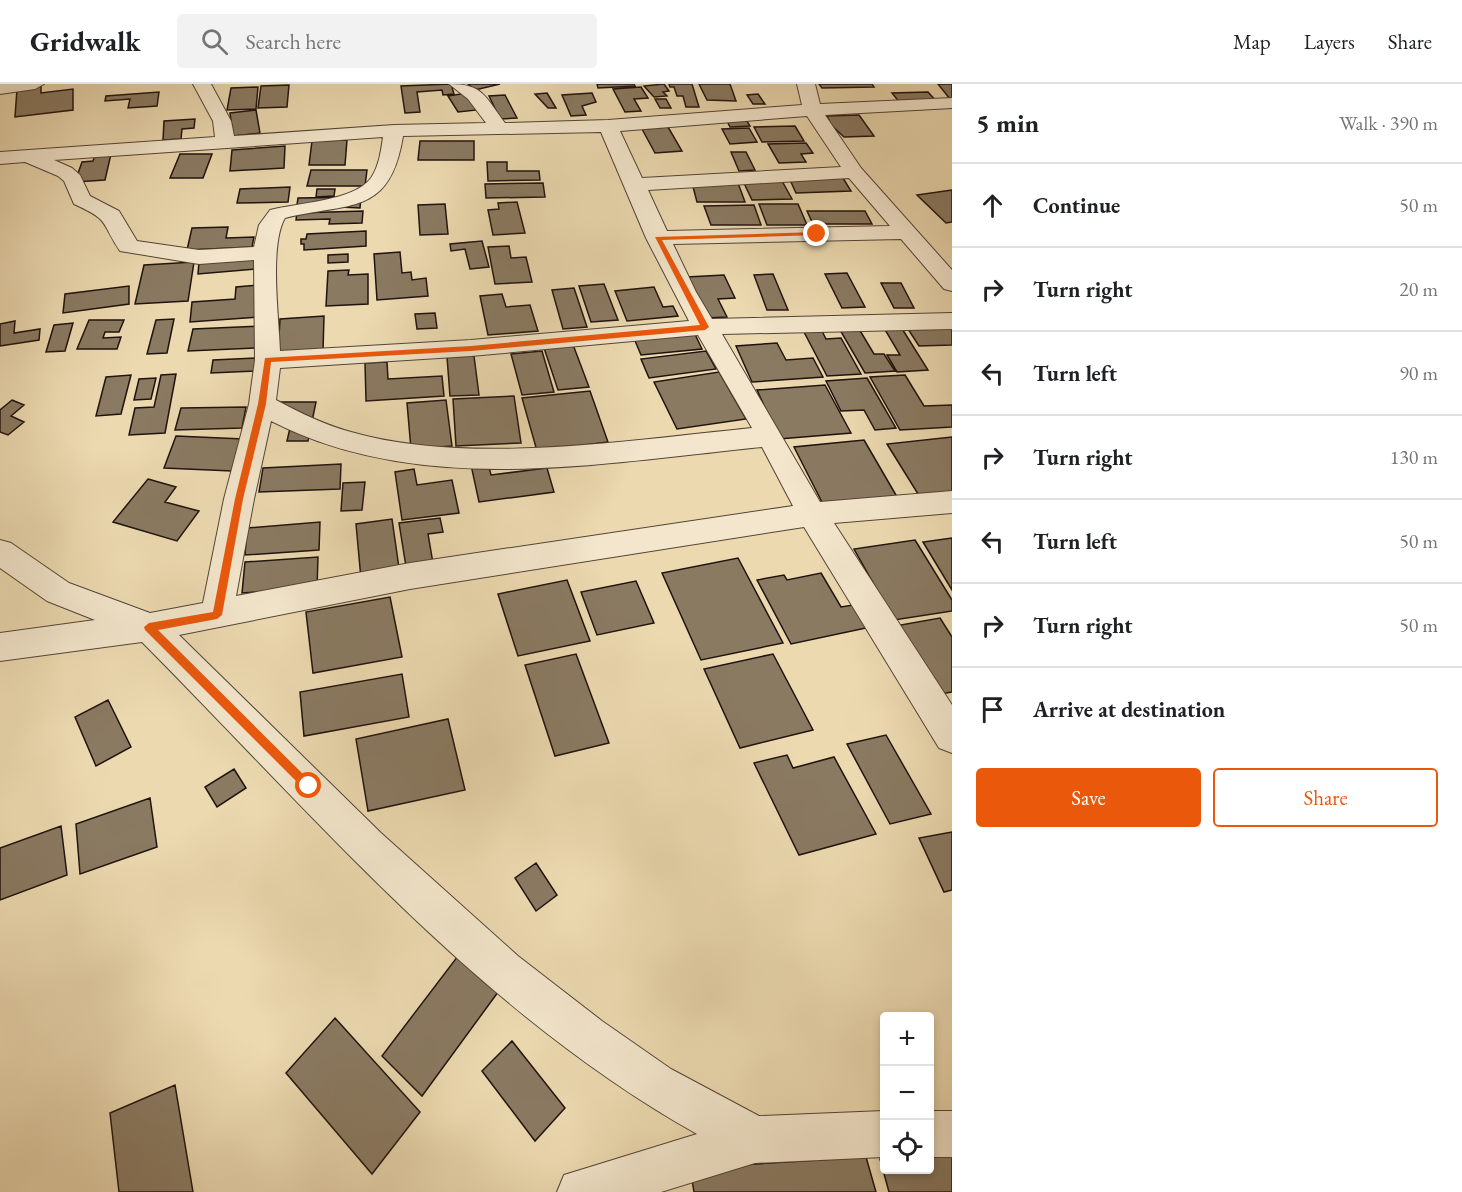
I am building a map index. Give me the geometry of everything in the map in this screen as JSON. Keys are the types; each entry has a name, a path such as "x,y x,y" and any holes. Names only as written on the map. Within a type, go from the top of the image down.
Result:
{"street":[{"path":"0,89 35,84"},
{"path":"202,84 222,121 226,143"},
{"path":"458,84 474,95 499,128"},
{"path":"806,84 812,110 854,172 952,284"},
{"path":"931,86 949,107"},
{"path":"0,158 394,131 608,126 812,110 949,107"},
{"path":"608,126 657,238 705,327 770,436 812,514 949,726"},
{"path":"217,615 239,499 262,404 268,360 265,253 270,225 277,214 371,193 385,171 392,152 394,131"},
{"path":"28,157 65,171 73,179 81,200 112,215 121,225 128,246 199,257 265,253"},
{"path":"633,185 854,172"},
{"path":"657,238 908,232"},
{"path":"268,360 471,348 705,327 952,321"},
{"path":"262,404 289,420 339,439 385,450 429,454 494,456 587,453 770,436"},
{"path":"0,647 149,627 410,576 812,514 952,502"},
{"path":"0,552 58,592 149,627 265,741 366,847 503,971 586,1037 655,1084 755,1140"},
{"path":"581,1192 661,1181 755,1140 880,1134"},
{"path":"934,1134 952,1134"}],"building":[{"path":"451,84 454,94 443,95 442,90 417,92 420,112 405,113 401,86"},
{"path":"468,84 500,84 475,90"},
{"path":"597,84 634,84 635,86 598,88"},
{"path":"664,84 669,91 663,92 667,96 654,97 644,86"},
{"path":"669,84 692,84 699,107 686,107 683,96 677,96 674,87 670,87"},
{"path":"699,84 730,84 736,101 707,100"},
{"path":"819,84 872,84 874,87 822,88"},
{"path":"938,84 952,84 952,99 950,99"},
{"path":"289,85 287,107 258,108 261,86"},
{"path":"41,86 41,93 73,89 73,110 15,117 17,89"},
{"path":"258,87 256,109 227,110 231,88"},
{"path":"641,87 648,98 634,99 641,111 625,112 613,89"},
{"path":"159,92 157,106 128,108 130,99 105,101 106,96"},
{"path":"928,92 937,102 900,103 892,93"},
{"path":"467,93 477,110 458,112 448,96"},
{"path":"547,93 556,108 548,108 535,94"},
{"path":"592,93 596,102 582,106 586,115 571,116 562,95"},
{"path":"758,94 765,104 753,104 747,95"},
{"path":"505,95 517,118 500,119 489,96"},
{"path":"655,99 666,99 671,108 660,108"},
{"path":"256,110 260,133 233,136 230,113"},
{"path":"859,115 874,136 844,137 826,120 829,120 827,116"},
{"path":"745,118 750,126 730,127 726,119"},
{"path":"195,119 194,128 182,129 181,139 163,140 164,121"},
{"path":"795,126 804,141 762,142 754,127"},
{"path":"668,127 682,151 655,153 642,129"},
{"path":"749,128 757,142 730,144 722,129"},
{"path":"347,140 345,165 309,165 312,141"},
{"path":"420,141 474,141 474,160 418,160"},
{"path":"806,143 813,153 801,154 806,162 779,163 768,144"},
{"path":"285,146 284,168 230,171 232,150"},
{"path":"731,152 746,152 755,170 739,171"},
{"path":"111,154 105,180 75,182 82,162 93,161 95,155"},
{"path":"180,154 212,154 203,178 170,178"},
{"path":"487,162 507,162 507,171 539,171 540,180 488,181"},
{"path":"311,170 367,170 365,186 307,186"},
{"path":"843,178 851,191 796,193 790,180"},
{"path":"743,181 782,181 792,199 752,200"},
{"path":"543,183 545,197 486,198 485,184"},
{"path":"692,183 738,183 745,202 697,202"},
{"path":"290,187 288,202 237,203 240,189"},
{"path":"317,189 335,189 334,196 316,197"},
{"path":"952,190 952,222 946,223 917,195"},
{"path":"361,197 360,208 297,205 298,198"},
{"path":"517,202 525,233 493,235 488,210 499,209 498,203"},
{"path":"445,204 448,234 420,235 418,205"},
{"path":"759,204 798,204 807,225 767,225"},
{"path":"754,205 761,225 711,225 704,206"},
{"path":"363,211 362,223 329,224 330,219 296,220 297,213"},
{"path":"807,211 865,211 872,224 813,224"},
{"path":"228,227 226,238 254,237 252,247 187,250 192,228"},
{"path":"366,231 366,246 304,250 304,244 301,244 301,239 306,239 307,234"},
{"path":"482,241 489,267 470,269 465,249 451,251 450,244"},
{"path":"509,246 511,258 526,257 532,282 495,284 488,247"},
{"path":"400,252 402,273 411,272 412,280 426,278 428,296 377,300 374,254"},
{"path":"348,254 348,262 328,263 328,255"},
{"path":"257,258 256,269 198,274 199,262"},
{"path":"194,262 188,301 135,304 144,265"},
{"path":"349,270 348,275 368,274 368,304 326,306 328,271"},
{"path":"847,273 865,307 842,308 825,274"},
{"path":"773,274 788,310 767,310 754,275"},
{"path":"724,275 735,298 718,299 727,317 705,318 687,277"},
{"path":"881,283 901,283 914,308 894,308"},
{"path":"604,284 618,320 591,322 579,286"},
{"path":"260,285 258,317 190,322 192,302 235,299 236,287"},
{"path":"129,286 129,304 63,313 65,294"},
{"path":"654,287 663,307 673,306 678,316 627,321 615,291"},
{"path":"574,288 587,327 563,329 552,290"},
{"path":"502,294 506,307 530,305 538,331 488,335 480,296"},
{"path":"435,313 437,328 417,329 415,314"},
{"path":"324,316 323,351 278,354 280,319"},
{"path":"174,319 167,353 147,354 156,320"},
{"path":"89,320 124,320 119,332 105,332 103,338 121,337 117,349 77,349"},
{"path":"15,321 14,333 40,329 39,340 0,346 0,324"},
{"path":"73,323 65,351 46,352 54,325"},
{"path":"952,324 952,345 919,346 906,326"},
{"path":"262,326 258,348 188,351 193,329"},
{"path":"901,327 928,370 897,372 887,355 900,355 884,328"},
{"path":"859,329 874,354 884,354 895,371 865,373 840,330"},
{"path":"693,330 702,349 641,355 633,336"},
{"path":"822,331 826,339 841,338 861,374 827,376 804,332"},
{"path":"572,342 589,387 558,390 543,345"},
{"path":"777,343 786,360 813,358 823,377 752,382 736,346"},
{"path":"542,351 554,392 522,395 511,354"},
{"path":"706,351 716,369 649,378 641,359"},
{"path":"474,356 479,395 450,396 447,357"},
{"path":"256,358 255,371 211,373 213,360"},
{"path":"387,362 388,379 442,376 444,396 366,401 365,363"},
{"path":"719,372 746,419 677,429 654,382"},
{"path":"176,374 165,433 129,435 135,408 154,407 161,375"},
{"path":"131,375 121,414 96,416 106,377"},
{"path":"905,375 924,406 952,405 952,427 900,430 870,377"},
{"path":"156,378 151,399 134,400 139,379"},
{"path":"867,378 896,428 875,430 864,410 841,411 826,381"},
{"path":"825,385 851,433 779,439 757,390"},
{"path":"590,391 608,442 537,451 522,398"},
{"path":"514,396 521,443 456,446 453,399"},
{"path":"12,400 24,405 11,416 24,422 8,435 0,432 0,410"},
{"path":"446,400 452,446 411,449 407,403"},
{"path":"271,402 316,402 308,441 287,441 293,415"},
{"path":"246,407 242,428 175,430 181,408"},
{"path":"176,436 243,439 232,471 164,468"},
{"path":"952,437 952,499 923,502 887,444"},
{"path":"864,440 900,502 826,510 794,447"},
{"path":"488,463 491,475 547,468 554,492 479,502 471,465"},
{"path":"341,464 340,489 259,492 263,468"},
{"path":"414,469 417,485 452,480 459,513 402,520 395,472"},
{"path":"148,479 176,487 165,502 199,511 177,541 113,522"},
{"path":"365,482 362,510 341,511 343,483"},
{"path":"440,518 443,532 428,534 434,569 407,573 399,523"},
{"path":"392,519 400,575 361,579 356,524"},
{"path":"320,522 319,550 245,555 247,528"},
{"path":"952,538 952,590 923,542"},
{"path":"915,540 952,600 952,611 894,620 854,549"},
{"path":"318,557 317,588 242,593 245,562"},
{"path":"738,558 783,643 701,660 662,573"},
{"path":"821,573 841,607 853,605 866,628 791,644 757,580 784,575 787,580"},
{"path":"567,580 590,641 518,656 498,594"},
{"path":"636,581 654,623 597,635 581,592"},
{"path":"390,597 402,657 313,673 306,612"},
{"path":"940,618 952,637 952,692 935,695 895,626"},
{"path":"576,654 609,743 555,756 525,665"},
{"path":"773,654 813,730 740,748 704,669"},
{"path":"402,674 409,717 304,736 300,692"},
{"path":"108,700 131,747 96,766 75,717"},
{"path":"448,719 465,790 368,811 356,739"},
{"path":"886,735 931,814 890,824 847,744"},
{"path":"787,755 793,768 834,757 876,834 799,855 754,763"},
{"path":"234,769 246,788 217,807 205,787"},
{"path":"150,798 157,847 80,874 76,824"},
{"path":"61,826 67,875 0,900 0,848"},
{"path":"952,832 952,890 944,892 919,838"},
{"path":"536,863 557,895 536,911 515,878"},
{"path":"461,952 501,988 422,1096 382,1056"},
{"path":"335,1018 420,1112 372,1174 286,1073"},
{"path":"512,1041 565,1108 535,1141 482,1071"},
{"path":"175,1085 193,1192 119,1192 110,1113"},
{"path":"952,1155 952,1192 889,1192 884,1174 934,1174 934,1156"},
{"path":"866,1157 876,1192 694,1192 690,1168"}],"route":[{"path":"309,786 149,627 217,615 239,499 262,404 268,360 471,348 705,327 684,292 657,238 817,234"}]}
